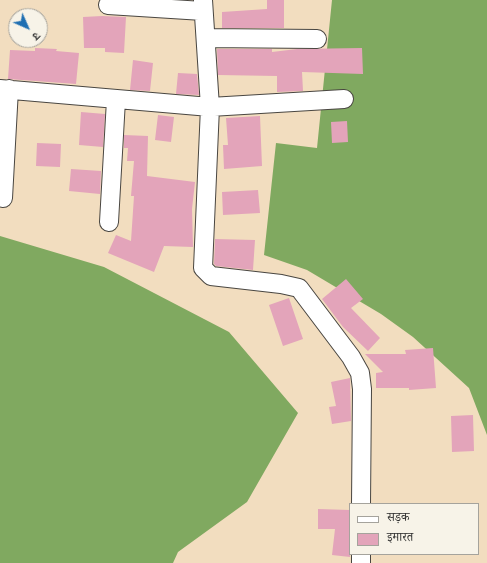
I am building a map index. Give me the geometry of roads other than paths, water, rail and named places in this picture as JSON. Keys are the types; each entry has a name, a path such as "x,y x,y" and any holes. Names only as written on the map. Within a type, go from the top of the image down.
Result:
{"street":[{"path":"108,5 203,6 210,107 203,268 211,276 281,284 299,288 351,357 360,373 362,389 362,503"},
{"path":"206,38 317,39"},
{"path":"3,198 4,89 116,100 210,107 344,99"},
{"path":"109,222 116,100"}]}
